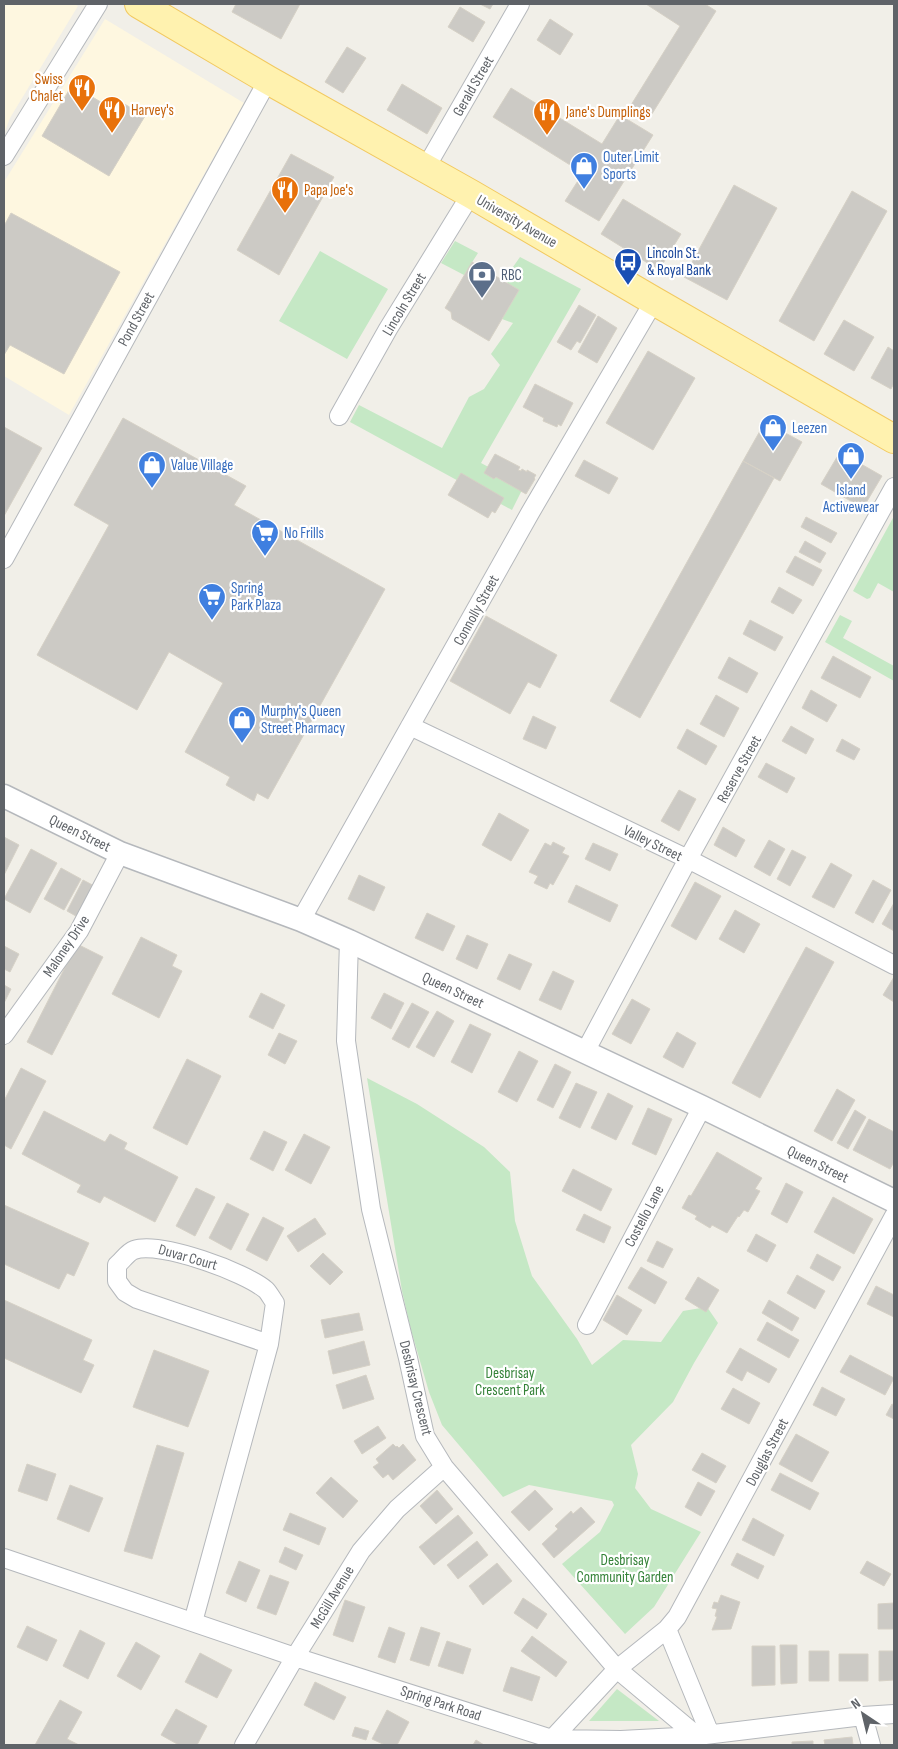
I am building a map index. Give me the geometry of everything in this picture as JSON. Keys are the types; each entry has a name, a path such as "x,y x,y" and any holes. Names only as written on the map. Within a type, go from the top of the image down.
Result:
{"main road":[{"name":"University Avenue","path":"139,4 894,439"}],"street":[{"path":"4,156 98,4"},
{"name":"Gerald Street","path":"425,169 520,4"},
{"name":"Pond Street","path":"4,559 268,80"},
{"name":"Lincoln Street","path":"339,416 388,329 471,194"},
{"name":"Connolly Street","path":"301,920 530,513 654,301"},
{"name":"Reserve Street","path":"585,1052 688,860 894,486"},
{"name":"Valley Street","path":"410,726 688,860 894,964"},
{"name":"Queen Street","path":"4,796 120,853 301,920 349,941 702,1107 894,1201"},
{"name":"Maloney Drive","path":"4,1035 79,931 120,853"},
{"name":"Desbrisay Crescent","path":"349,941 346,1041 372,1209 425,1436 444,1467 617,1669 703,1735"},
{"name":"Costello Lane","path":"587,1325 702,1107"},
{"name":"Douglas Street","path":"551,1742 617,1669 667,1629 677,1617 894,1216"},
{"name":"Duvar Court","path":"193,1622 268,1344 275,1303 266,1290 228,1268 172,1251 151,1247 133,1250 117,1265 117,1282 125,1292 137,1299 268,1344"},
{"name":"McGill Avenue","path":"244,1745 351,1565 372,1537 397,1510 444,1467"},
{"name":"Spring Park Road","path":"4,1558 551,1742 703,1735 894,1714"},
{"path":"667,1629 703,1735"},
{"path":"863,1716 871,1745"}],"shaded area":[{"path":"4,4 74,4 78,6 10,118 4,134"},
{"path":"105,19 244,103 69,415 4,376 4,182"}],"green space":[{"path":"455,241 478,253 464,275 441,263"},
{"path":"320,251 388,289 347,359 279,321"},
{"path":"520,257 581,289 481,463 524,486 512,510 350,422 359,405 442,448 469,397 484,389 500,365 491,354 513,323 502,319 519,290 503,281"},
{"path":"894,516 894,592 878,583 870,598 867,599 853,591"},
{"path":"840,615 852,621 843,638 894,666 894,681 825,642"},
{"name":"Desbrisay Crescent Park","path":"367,1078 417,1104 484,1147 510,1172 515,1221 532,1276 577,1339 592,1365 623,1340 661,1342 683,1311 707,1307 718,1323 673,1402 631,1445 638,1474 635,1488 651,1509 701,1532 654,1607 625,1634 562,1564 600,1532 614,1505 612,1501 529,1485 503,1497 442,1425 429,1392 402,1291"},
{"path":"617,1689 659,1721 589,1721"}],"building":[{"path":"236,4 300,4 281,39 232,12"},
{"path":"480,4 493,4 490,9"},
{"path":"646,4 705,4 716,11 650,117 631,105 680,26"},
{"path":"460,7 485,22 473,42 448,27"},
{"path":"550,19 573,34 560,55 537,40"},
{"path":"347,47 366,58 343,93 325,82"},
{"path":"402,84 442,108 427,134 387,110"},
{"path":"72,85 116,111 121,102 145,116 109,176 42,136"},
{"path":"511,88 602,144 620,115 653,135 599,221 565,201 583,173 493,117"},
{"name":"Papa Joe's","path":"291,154 334,177 279,275 237,250"},
{"path":"734,185 777,208 727,300 684,277"},
{"path":"852,191 887,211 814,341 779,321"},
{"path":"623,199 681,234 659,270 601,234"},
{"path":"11,213 120,272 64,374 10,345 4,355 4,226"},
{"name":"RBC","path":"472,262 519,290 489,341 452,319 451,312 445,308"},
{"path":"579,305 596,315 580,343 577,341 571,350 557,342"},
{"path":"598,316 617,328 597,363 578,352"},
{"path":"844,320 874,337 854,371 824,354"},
{"path":"888,347 894,351 894,383 891,389 871,378"},
{"path":"648,351 695,378 653,450 606,423"},
{"path":"535,384 573,403 561,426 558,424 557,427 543,421 544,418 523,407"},
{"name":"Spring Park Plaza","path":"123,418 246,486 234,505 385,589 268,799 257,793 254,801 226,785 230,777 185,752 223,683 169,652 137,710 37,655 109,525 74,505"},
{"name":"Leezen","path":"765,422 802,442 780,481 743,461"},
{"path":"4,427 42,448 4,516"},
{"name":"Island Activewear","path":"840,452 882,476 863,508 821,484"},
{"path":"495,454 520,467 518,470 521,471 522,469 527,472 527,470 536,475 526,494 496,477 494,479 484,473"},
{"path":"584,460 618,478 609,494 575,476"},
{"path":"743,461 774,478 640,718 610,701"},
{"path":"461,473 504,498 495,513 492,511 488,518 448,495"},
{"path":"806,517 837,533 831,543 801,527"},
{"path":"805,541 826,553 820,563 799,552"},
{"path":"795,556 822,570 813,586 786,572"},
{"path":"779,587 802,600 793,614 771,602"},
{"path":"486,616 557,655 540,688 528,682 510,714 450,681"},
{"path":"750,620 783,637 775,651 743,634"},
{"path":"833,656 871,677 860,698 821,678"},
{"path":"729,657 758,673 747,693 718,678"},
{"path":"811,690 837,705 827,722 802,708"},
{"path":"716,695 739,708 724,737 700,724"},
{"path":"533,716 556,727 546,749 523,739"},
{"path":"791,726 814,739 806,754 782,741"},
{"path":"687,729 717,746 706,765 677,748"},
{"path":"842,739 860,749 854,760 836,751"},
{"path":"766,763 795,778 787,793 758,777"},
{"path":"679,790 696,799 679,831 661,821"},
{"path":"499,813 529,830 511,861 482,845"},
{"path":"723,827 745,840 736,857 714,845"},
{"path":"4,837 19,845 4,875"},
{"path":"769,840 785,849 770,876 754,867"},
{"path":"553,842 565,848 562,853 569,856 553,885 550,883 547,889 534,883 538,876 529,872 545,843 551,846"},
{"path":"593,843 618,854 610,871 585,859"},
{"path":"31,849 57,863 30,913 4,899"},
{"path":"792,850 806,857 790,886 777,879"},
{"path":"831,863 852,875 834,908 812,897"},
{"path":"61,868 81,879 64,910 44,899"},
{"path":"359,875 385,887 374,911 348,899"},
{"path":"83,880 100,889 83,920 67,911"},
{"path":"873,880 891,890 873,923 855,913"},
{"path":"695,882 721,896 696,940 671,926"},
{"path":"576,885 618,905 610,922 568,902"},
{"path":"894,903 894,931 882,924"},
{"path":"735,910 760,924 744,953 719,939"},
{"path":"427,913 455,926 443,951 415,938"},
{"path":"467,935 488,944 477,969 456,959"},
{"path":"141,937 177,955 172,966 182,971 159,1018 112,994"},
{"path":"77,944 103,957 52,1055 27,1042"},
{"path":"4,946 19,954 10,972 4,969"},
{"path":"806,947 834,962 760,1098 732,1083"},
{"path":"509,954 532,964 520,990 497,979"},
{"path":"553,971 574,981 561,1010 539,1000"},
{"path":"894,977 894,1002 883,995"},
{"path":"4,985 11,989 4,1003"},
{"path":"261,993 285,1005 273,1029 249,1017"},
{"path":"384,993 404,1003 391,1029 371,1018"},
{"path":"632,999 650,1009 631,1044 612,1034"},
{"path":"412,1003 429,1012 409,1048 392,1039"},
{"path":"437,1011 454,1021 434,1057 416,1047"},
{"path":"470,1024 491,1034 472,1073 451,1062"},
{"path":"677,1032 696,1043 683,1068 663,1057"},
{"path":"279,1033 297,1041 285,1064 268,1055"},
{"path":"519,1051 538,1061 517,1102 498,1092"},
{"path":"187,1059 221,1076 187,1145 153,1128"},
{"path":"555,1064 571,1072 553,1108 537,1100"},
{"path":"21,1068 46,1081 11,1149 4,1145 4,1101"},
{"path":"576,1083 597,1092 580,1128 559,1118"},
{"path":"837,1089 855,1100 832,1141 814,1131"},
{"path":"608,1093 633,1106 616,1140 591,1128"},
{"path":"648,1108 672,1119 656,1155 632,1144"},
{"path":"855,1110 866,1117 848,1149 837,1143"},
{"path":"44,1111 105,1142 110,1134 127,1143 124,1149 178,1177 155,1222 104,1196 100,1203 77,1192 81,1185 22,1154"},
{"path":"869,1119 894,1132 894,1162 890,1169 853,1150"},
{"path":"264,1131 287,1142 273,1171 250,1159"},
{"path":"304,1134 330,1147 311,1184 285,1170"},
{"path":"717,1152 762,1178 755,1189 760,1191 748,1212 744,1210 738,1216 727,1233 712,1225 710,1228 695,1219 697,1216 682,1208"},
{"path":"573,1169 612,1189 601,1211 562,1191"},
{"path":"786,1183 803,1192 787,1223 771,1214"},
{"path":"196,1188 215,1197 195,1236 176,1226"},
{"path":"833,1197 873,1219 854,1254 814,1232"},
{"path":"227,1203 249,1214 231,1250 209,1238"},
{"path":"4,1205 89,1243 74,1276 67,1273 59,1289 4,1264"},
{"path":"584,1214 611,1227 604,1243 576,1230"},
{"path":"263,1217 284,1228 267,1261 246,1250"},
{"path":"315,1218 326,1234 298,1252 287,1236"},
{"path":"756,1234 776,1245 767,1262 747,1251"},
{"path":"657,1241 673,1249 663,1268 647,1261"},
{"path":"323,1253 343,1272 330,1285 310,1266"},
{"path":"817,1254 841,1267 833,1281 810,1268"},
{"path":"641,1267 667,1282 655,1304 628,1288"},
{"path":"797,1275 825,1291 815,1309 787,1293"},
{"path":"698,1277 719,1290 706,1312 685,1299"},
{"path":"876,1286 894,1295 894,1317 867,1304"},
{"path":"617,1295 642,1310 627,1335 603,1320"},
{"path":"4,1300 92,1340 83,1360 94,1365 81,1393 4,1358"},
{"path":"769,1300 799,1318 792,1331 762,1313"},
{"path":"359,1313 363,1330 325,1338 321,1320"},
{"path":"767,1322 799,1340 789,1358 757,1340"},
{"path":"364,1341 370,1365 333,1374 328,1351"},
{"path":"740,1348 777,1369 769,1383 747,1371 742,1381 726,1372"},
{"path":"154,1350 209,1371 188,1427 133,1407"},
{"path":"850,1355 894,1378 885,1395 840,1372"},
{"path":"366,1375 374,1399 343,1409 336,1385"},
{"path":"822,1387 845,1399 836,1416 813,1405"},
{"path":"733,1388 760,1403 749,1424 721,1409"},
{"path":"892,1404 894,1405 894,1419 886,1415"},
{"path":"378,1426 386,1438 362,1454 354,1441"},
{"path":"796,1434 829,1452 812,1482 779,1464"},
{"path":"393,1444 399,1448 403,1444 416,1460 393,1480 388,1474 383,1478 373,1467 379,1463 376,1459"},
{"path":"157,1445 184,1453 152,1559 124,1551"},
{"path":"702,1453 726,1466 716,1483 692,1470"},
{"path":"27,1464 56,1474 47,1501 18,1491"},
{"path":"780,1473 819,1493 810,1510 771,1490"},
{"path":"331,1477 358,1501 343,1518 316,1493"},
{"path":"698,1482 715,1491 701,1516 685,1507"},
{"path":"70,1485 103,1498 89,1532 57,1519"},
{"path":"437,1490 453,1509 436,1524 420,1506"},
{"path":"535,1490 553,1509 529,1531 511,1512"},
{"path":"581,1507 595,1522 554,1558 542,1544 558,1529 555,1526 571,1511 573,1514"},
{"path":"290,1513 326,1528 319,1545 283,1530"},
{"path":"458,1515 473,1533 434,1565 419,1547"},
{"path":"753,1518 784,1535 774,1556 742,1540"},
{"path":"477,1541 488,1555 458,1579 447,1565"},
{"path":"285,1547 303,1555 296,1570 279,1562"},
{"path":"737,1553 764,1566 758,1579 731,1565"},
{"path":"239,1561 260,1570 246,1602 226,1593"},
{"path":"867,1561 891,1574 884,1586 860,1573"},
{"path":"497,1563 512,1581 483,1605 469,1586"},
{"path":"270,1575 289,1582 276,1615 257,1608"},
{"path":"721,1595 740,1602 731,1629 712,1630 717,1617 715,1616 717,1609 712,1608 714,1602 718,1603"},
{"path":"523,1598 547,1614 537,1629 514,1613"},
{"path":"345,1600 365,1607 353,1642 333,1635"},
{"path":"894,1603 894,1629 878,1629 878,1604"},
{"path":"27,1626 57,1640 47,1661 17,1647"},
{"path":"389,1627 405,1633 395,1663 378,1657"},
{"path":"421,1627 440,1633 429,1666 410,1660"},
{"path":"80,1630 105,1643 88,1679 63,1666"},
{"path":"532,1636 567,1662 556,1677 521,1651"},
{"path":"447,1641 471,1649 463,1674 438,1666"},
{"path":"136,1642 160,1656 141,1690 117,1676"},
{"path":"780,1645 797,1645 797,1683 781,1684"},
{"path":"752,1646 775,1646 775,1685 752,1686"},
{"path":"809,1651 829,1651 829,1681 809,1681"},
{"path":"879,1651 894,1651 894,1680 879,1681"},
{"path":"200,1653 232,1670 217,1698 185,1682"},
{"path":"839,1654 868,1654 868,1681 839,1681"},
{"path":"511,1667 540,1677 532,1701 503,1691"},
{"path":"315,1682 346,1697 334,1720 304,1705"},
{"path":"60,1700 82,1712 67,1739 79,1745 35,1745"},
{"path":"176,1709 207,1726 197,1745 179,1745 161,1735"},
{"path":"387,1710 409,1722 397,1745 385,1745 372,1739"},
{"path":"355,1727 369,1731 366,1740 352,1736"},
{"path":"852,1737 853,1745 825,1745 824,1740"},
{"path":"476,1740 484,1745 473,1745"},
{"path":"813,1741 813,1745 792,1745 792,1742"}],"place":[{"name":"Swiss Chalet","path":"82,112"},
{"name":"Harvey's","path":"112,134"},
{"name":"Jane's Dumplings","path":"547,136"},
{"name":"Outer Limit Sports","path":"584,190"},
{"name":"Papa Joe's","path":"285,214"},
{"name":"Lincoln St. & Royal Bank","path":"628,286"},
{"name":"RBC","path":"482,299"},
{"name":"Leezen","path":"773,452"},
{"name":"Island Activewear","path":"851,480"},
{"name":"Value Village","path":"152,489"},
{"name":"No Frills","path":"265,557"},
{"name":"Spring Park Plaza","path":"212,621"},
{"name":"Murphy's Queen Street Pharmacy","path":"242,744"}],"park label":[{"name":"Desbrisay Community Garden","path":"625,1568"}]}
